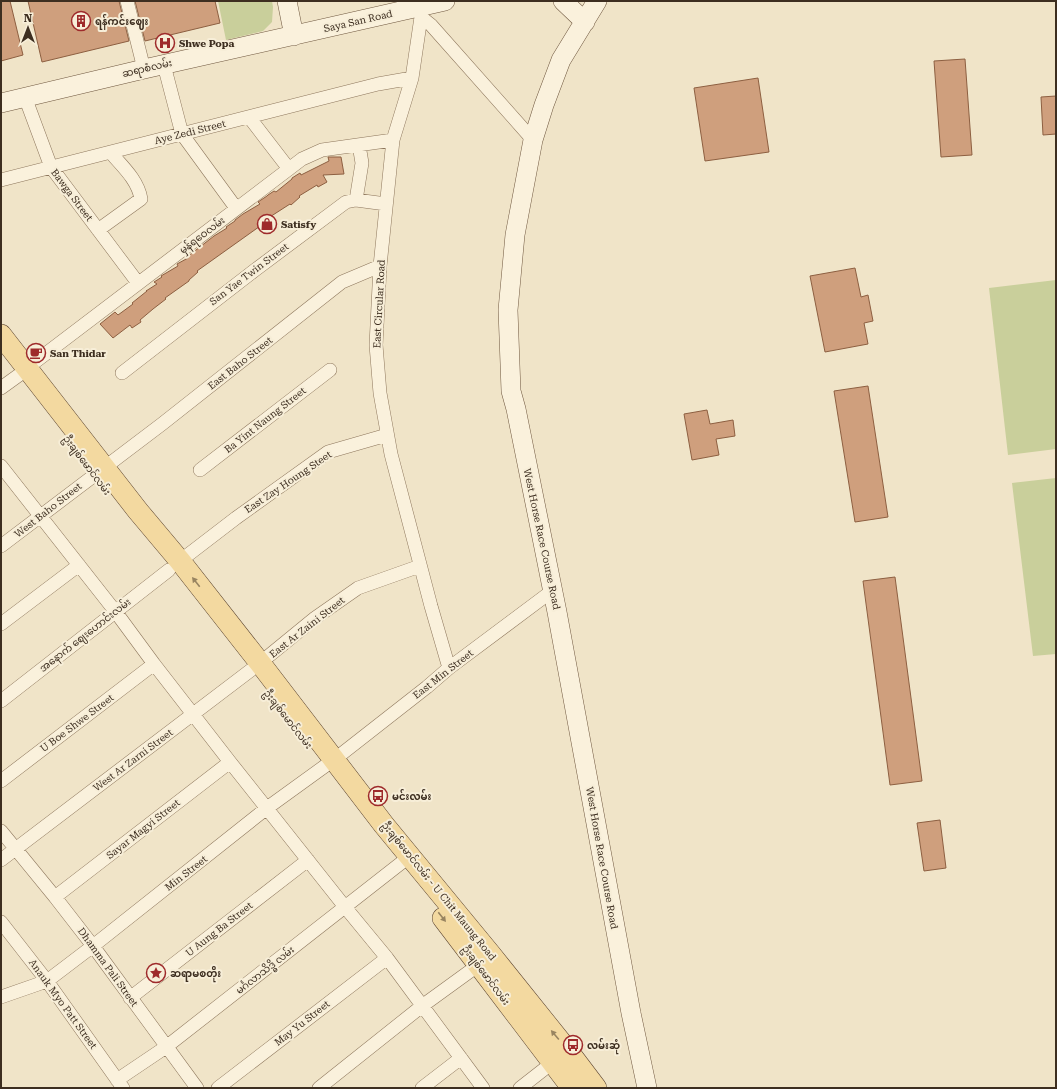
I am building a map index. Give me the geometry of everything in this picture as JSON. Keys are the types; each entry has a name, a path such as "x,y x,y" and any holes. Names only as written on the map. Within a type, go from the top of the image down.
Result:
{"main road":[{"name":"ဦးချစ်မောင်လမ်း","path":"1,335 23,371 99,471 256,667 405,860 485,960 552,1063 572,1088"},
{"name":"ဦးချစ်မောင်လမ်း","path":"1,352 23,371"},
{"name":"ဦးချစ်မောင်လမ်း - U Chit Maung Road","path":"485,960 568,1052 596,1088"}],"street":[{"path":"127,1 144,69"},
{"path":"288,1 294,36"},
{"name":"Saya San Road","path":"294,36 420,12 445,1"},
{"path":"563,1 585,22"},
{"name":"West Horse Race Course Road","path":"597,1 561,60 533,140 515,235 512,260 508,310 511,391 516,409 557,612 631,1013 647,1088"},
{"path":"420,12 533,140"},
{"name":"East Circular Road","path":"420,12 412,78 393,140 380,266 376,345 380,393 394,468 449,668"},
{"name":"ဆရာစံလမ်း","path":"1,103 144,69 294,36"},
{"path":"164,65 182,134 236,208"},
{"name":"Aye Zedi Street","path":"1,180 378,84 412,78"},
{"name":"Bawga Street","path":"25,97 51,167 138,283"},
{"path":"249,117 289,169"},
{"name":"မှန်ရဝေလမ်း","path":"1,388 302,159 322,150 393,140"},
{"path":"359,145 362,163 356,200 386,204"},
{"path":"98,230 141,199 140,192 136,184 110,152"},
{"name":"San Yae Twin Street","path":"122,373 346,202 356,200"},
{"name":"East Baho Street","path":"99,471 162,424 342,282 380,266"},
{"name":"Ba Yint Naung Street","path":"200,470 330,370"},
{"name":"East Zay Houng Steet","path":"174,566 236,518 328,452 387,436"},
{"path":"1,467 41,516 230,762 386,958 483,1088"},
{"name":"West Baho Street","path":"1,546 99,471"},
{"path":"1,624 79,565"},
{"name":"အနောက် ဈေးဟောင်းလမ်း","path":"1,701 174,566"},
{"name":"East Ar Zaini Street","path":"256,667 315,618 358,588 420,566"},
{"name":"East Min Street","path":"330,762 427,687 449,668 552,590"},
{"name":"U Boe Shwe Street","path":"1,781 154,664"},
{"name":"West Ar Zarni Street","path":"1,860 256,667"},
{"name":"Sayar Magyi Street","path":"55,897 230,762"},
{"name":"Min Street","path":"1,997 47,981 267,808 330,762"},
{"name":"Dhamma Pali Street","path":"1,832 55,897 93,946 196,1088"},
{"name":"U Aung Ba Street","path":"130,998 308,860"},
{"name":"မင်္ဂလာသိဒ္ဓိ လမ်း","path":"120,1084 405,860"},
{"name":"Anauk Myo Patt Street","path":"1,922 47,981 120,1084"},
{"name":"May Yu Street","path":"218,1088 386,958"},
{"path":"319,1088 422,1006 485,960"},
{"path":"422,1088 461,1058"},
{"path":"520,1088 552,1063"}],"green space":[{"path":"218,1 272,1 272,22 263,31 226,40"},
{"path":"1056,280 1056,449 1008,455 989,288"},
{"path":"1056,478 1056,654 1033,656 1012,483"}],"building":[{"path":"1,1 10,1 23,55 1,61"},
{"name":"ရန်ကင်းဈေး","path":"28,1 119,1 129,41 42,62"},
{"path":"135,1 215,1 220,23 145,41"},
{"path":"965,59 972,155 941,157 934,61"},
{"path":"758,78 769,152 705,161 694,88"},
{"path":"1056,96 1056,134 1043,135 1041,97"},
{"path":"328,157 341,157 344,174 323,175 327,182 318,187 317,185 299,196 300,197 291,205 290,204 262,222 263,224 197,271 198,272 189,281 165,298 166,299 140,320 141,322 132,328 130,325 113,338 100,324 115,312 118,315 133,304 132,303 146,291 157,284 154,282 162,277 161,276 178,266 177,264 188,258 187,257 227,228 226,227 243,214 260,204 258,202 274,191 276,192 300,173 301,175 329,161"},
{"path":"855,268 861,297 868,295 873,321 864,323 868,344 825,352 810,276"},
{"path":"868,386 888,517 855,522 834,391"},
{"path":"707,410 710,424 733,420 735,436 716,439 719,455 692,460 684,414"},
{"path":"895,577 922,781 890,785 863,581"},
{"path":"940,820 946,868 924,871 917,823"}],"place":[{"name":"ရန်ကင်းဈေး","path":"81,21"},
{"name":"Shwe Popa","path":"165,43"},
{"name":"Satisfy","path":"267,224"},
{"name":"San Thidar","path":"36,353"},
{"name":"မင်းလမ်း","path":"378,796"},
{"name":"ဆရာမစတိုး","path":"156,973"},
{"name":"လမ်းဆုံ","path":"573,1045"}]}
